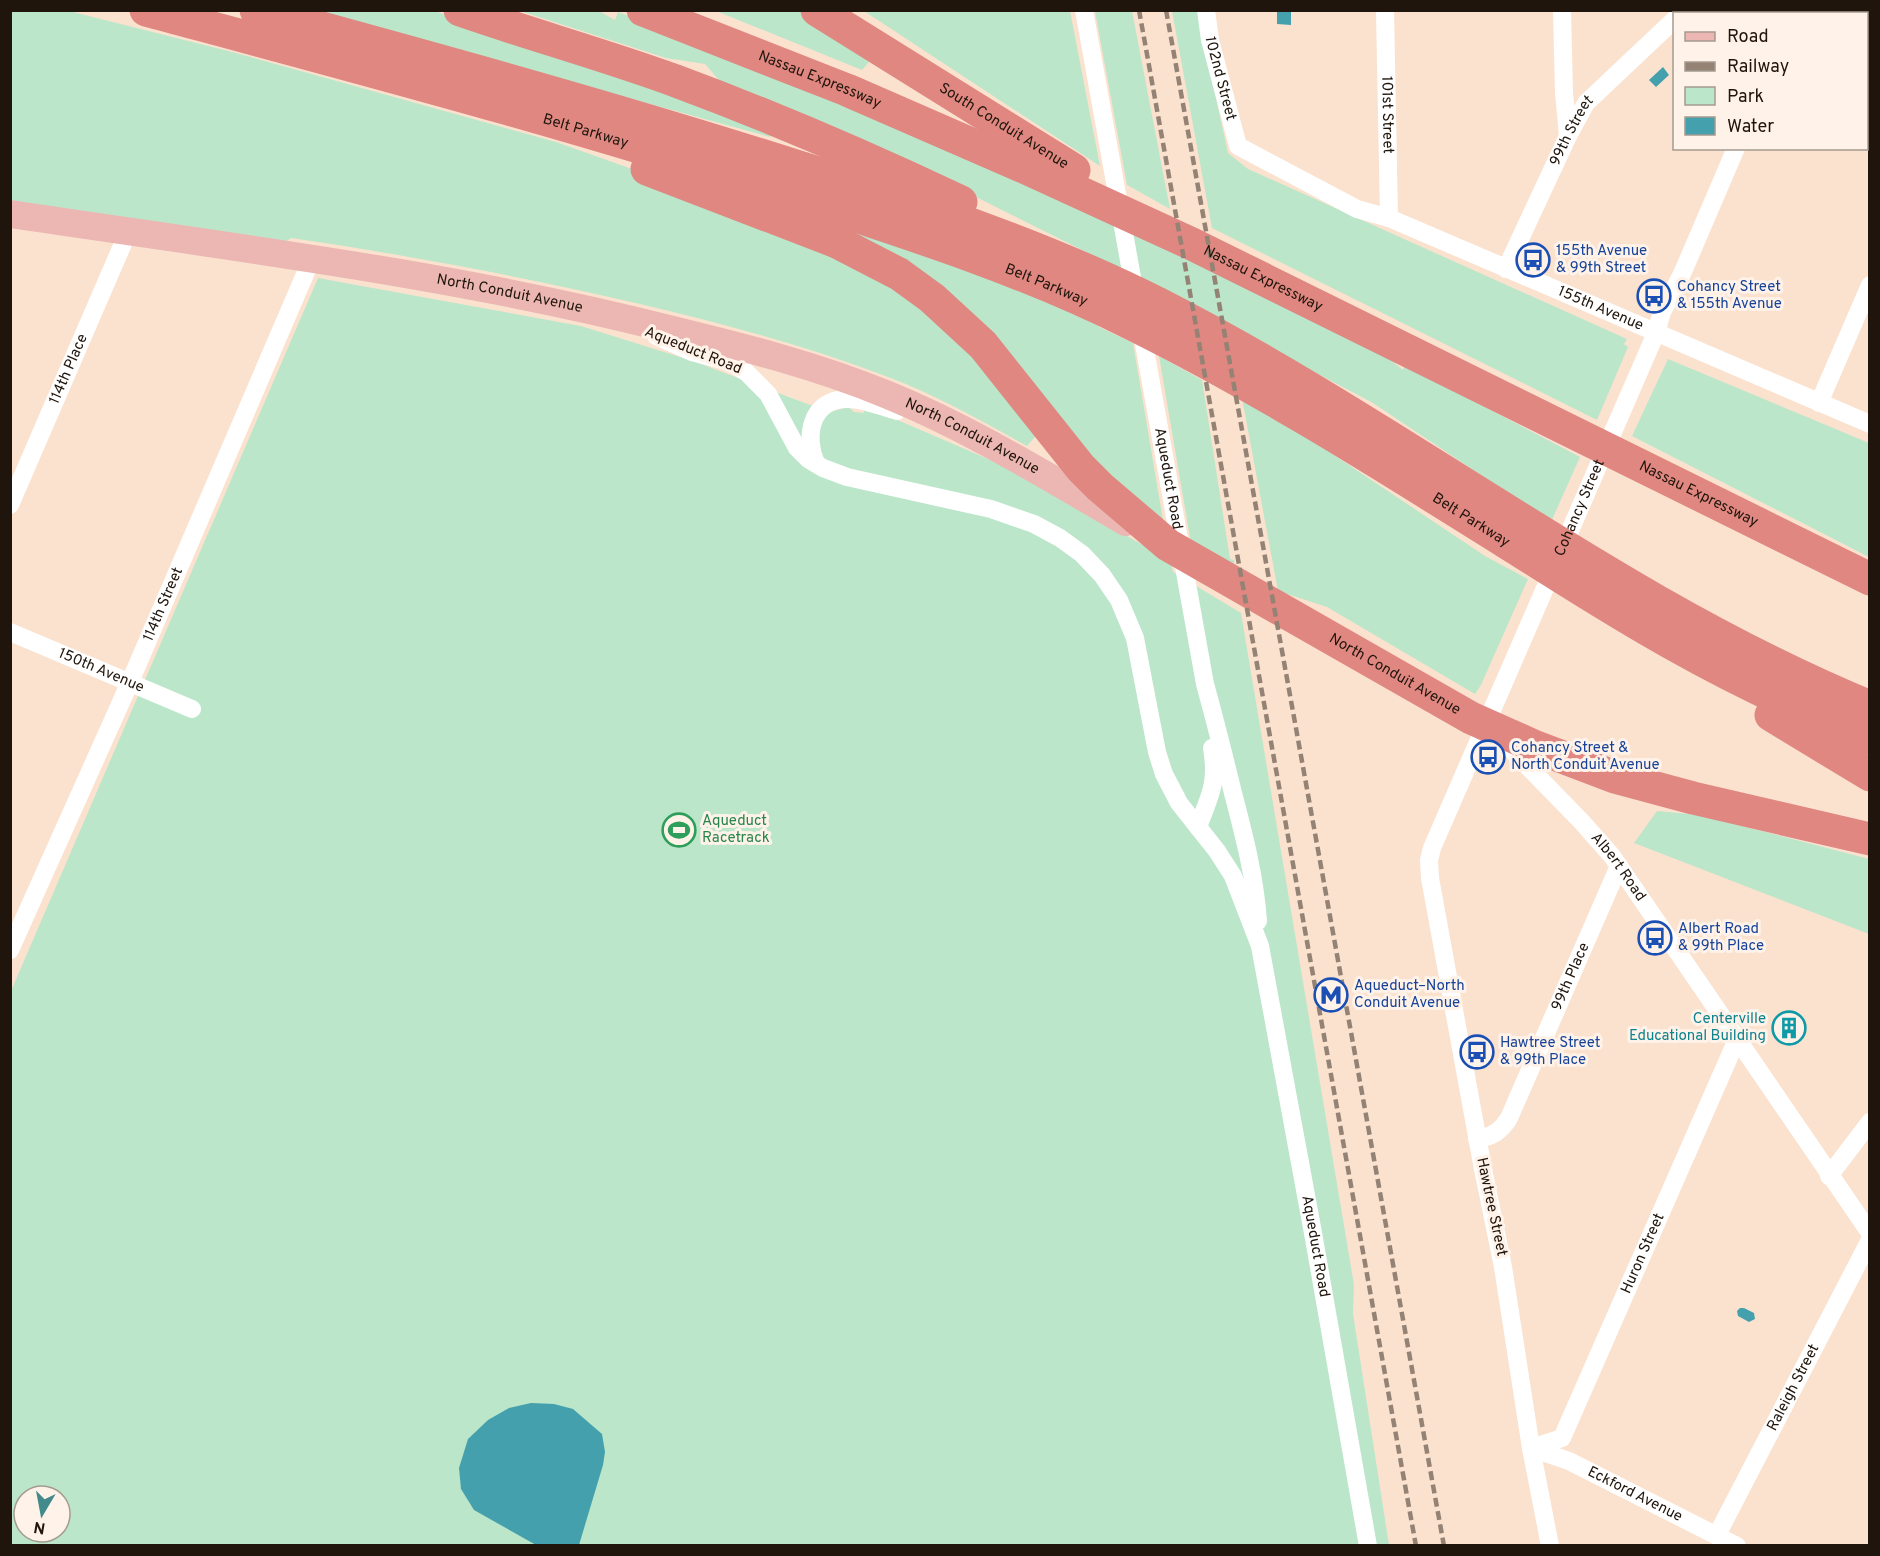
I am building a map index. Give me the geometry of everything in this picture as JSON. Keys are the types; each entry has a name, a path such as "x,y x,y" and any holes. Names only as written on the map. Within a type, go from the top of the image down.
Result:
{"highway":[{"name":"Belt Parkway","path":"146,10 467,97 690,162 964,254 1099,308 1217,368 1303,418 1649,631 1778,698 1869,738"},
{"name":"Belt Parkway","path":"256,10 521,82 676,128 892,198 994,234 1084,270 1159,304 1285,374 1684,616 1771,663 1867,705"},
{"path":"460,10 633,66 775,119 964,203 1084,270"},
{"name":"Nassau Expressway","path":"643,10 856,93 1192,244 1869,579"},
{"name":"South Conduit Avenue","path":"817,10 1192,244"},
{"path":"467,97 837,242 899,274 932,298 983,345 1085,473 1172,536"},
{"name":"North Conduit Avenue","path":"1172,536 1486,726 1564,759 1615,777 1693,798 1869,839"},
{"path":"1649,631 1762,709 1869,775"}],"main road":[{"name":"North Conduit Avenue","path":"10,214 312,258 473,285 599,311 733,345 811,368 888,395 964,430 1172,536"}],"street":[{"name":"Aqueduct Road","path":"1084,10 1163,448 1172,536 1187,583 1205,684 1222,742 1250,864 1256,896 1260,946 1368,1545"},
{"name":"102nd Street","path":"1206,10 1209,40 1238,146"},
{"name":"101st Street","path":"1385,10 1389,218"},
{"path":"1562,10 1564,93 1568,136"},
{"name":"99th Street","path":"1506,269 1568,136 1586,103 1673,21"},
{"name":"155th Avenue","path":"1238,146 1357,209 1389,218 1869,424"},
{"name":"Cohancy Street","path":"1429,869 1432,848 1656,333 1662,312 1682,274 1735,150"},
{"name":"114th Place","path":"10,505 128,232"},
{"name":"114th Street","path":"10,950 130,682 312,258"},
{"path":"1819,403 1869,285"},
{"name":"Aqueduct Road","path":"599,311 692,352 730,362 746,372 768,394 797,448 830,472 1005,513 1048,530 1082,554 1102,575 1126,613 1138,650 1160,763 1179,803 1233,876 1260,946"},
{"path":"816,463 810,441 813,421 821,409 839,399 852,399 964,430"},
{"name":"150th Avenue","path":"10,632 192,709"},
{"path":"1198,827 1215,778 1205,684"},
{"name":"Albert Road","path":"1486,726 1581,821 1619,866 1738,1037 1869,1233"},
{"name":"99th Place","path":"1477,1140 1498,1132 1510,1117 1619,866"},
{"name":"Hawtree Street","path":"1429,869 1477,1140 1503,1267 1531,1448 1550,1545"},
{"name":"Huron Street","path":"1531,1448 1562,1438 1738,1037"},
{"path":"1829,1176 1869,1122"},
{"name":"Raleigh Street","path":"1717,1535 1869,1240"},
{"name":"Eckford Avenue","path":"1531,1448 1569,1461 1737,1545"}],"green space":[{"path":"11,11 69,11 236,53 556,142 646,174 920,296 1042,429 1027,446 941,400 858,366 734,328 596,294 466,267 291,238 284,243 11,204"},
{"path":"311,11 434,11 629,71 774,129 770,137"},
{"path":"520,11 599,11 615,20 618,12 674,32 902,124 1375,348 1403,370 1405,365 1580,457 1551,522 1373,403 1110,264 978,198 886,154 725,87 705,64 666,58"},
{"path":"716,11 800,11 869,62 862,70"},
{"path":"864,11 1070,11 1100,166"},
{"path":"1095,11 1132,11 1170,209 1127,185"},
{"path":"1172,11 1201,11 1202,34 1228,153 1248,169 1627,339 1624,344 1628,347 1597,420 1212,228"},
{"path":"824,221 917,250 1095,319 1099,327 1133,343 1164,526 1071,444"},
{"name":"Aqueduct Racetrack","path":"318,278 581,326 693,361 829,412 849,407 854,412 864,413 864,407 879,412 1002,465 1171,561 1173,572 1241,613 1354,1285 1353,1314 1389,1545 11,1546 11,991"},
{"path":"1159,356 1202,380 1230,559 1234,560 1234,565 1191,543"},
{"path":"1668,359 1869,443 1869,557 1632,436"},
{"path":"1242,398 1298,431 1485,556 1528,579 1475,694 1327,607 1278,591"},
{"path":"1657,811 1700,815 1869,859 1869,934 1634,843"}],"water":[{"path":"1277,11 1291,11 1291,25 1277,24"},
{"path":"1663,67 1669,75 1656,87 1649,80"},
{"path":"1740,1308 1754,1313 1755,1319 1749,1322 1738,1316 1737,1311"},
{"path":"531,1403 554,1404 573,1409 602,1434 605,1452 603,1465 579,1545 536,1545 474,1510 461,1489 459,1468 468,1439 488,1420 509,1408"}],"railway":[{"path":"1139,10 1416,1546"},
{"path":"1166,10 1444,1546"}],"place":[{"name":"155th Avenue & 99th Street","path":"1533,260"},
{"name":"Cohancy Street & 155th Avenue","path":"1654,296"},
{"name":"Cohancy Street & North Conduit Avenue","path":"1488,757"},
{"name":"Aqueduct Racetrack","path":"679,830"},
{"name":"Albert Road & 99th Place","path":"1655,938"},
{"name":"Aqueduct–North Conduit Avenue","path":"1331,995"},
{"name":"Centerville Educational Building","path":"1789,1028"},
{"name":"Hawtree Street & 99th Place","path":"1477,1052"}]}
